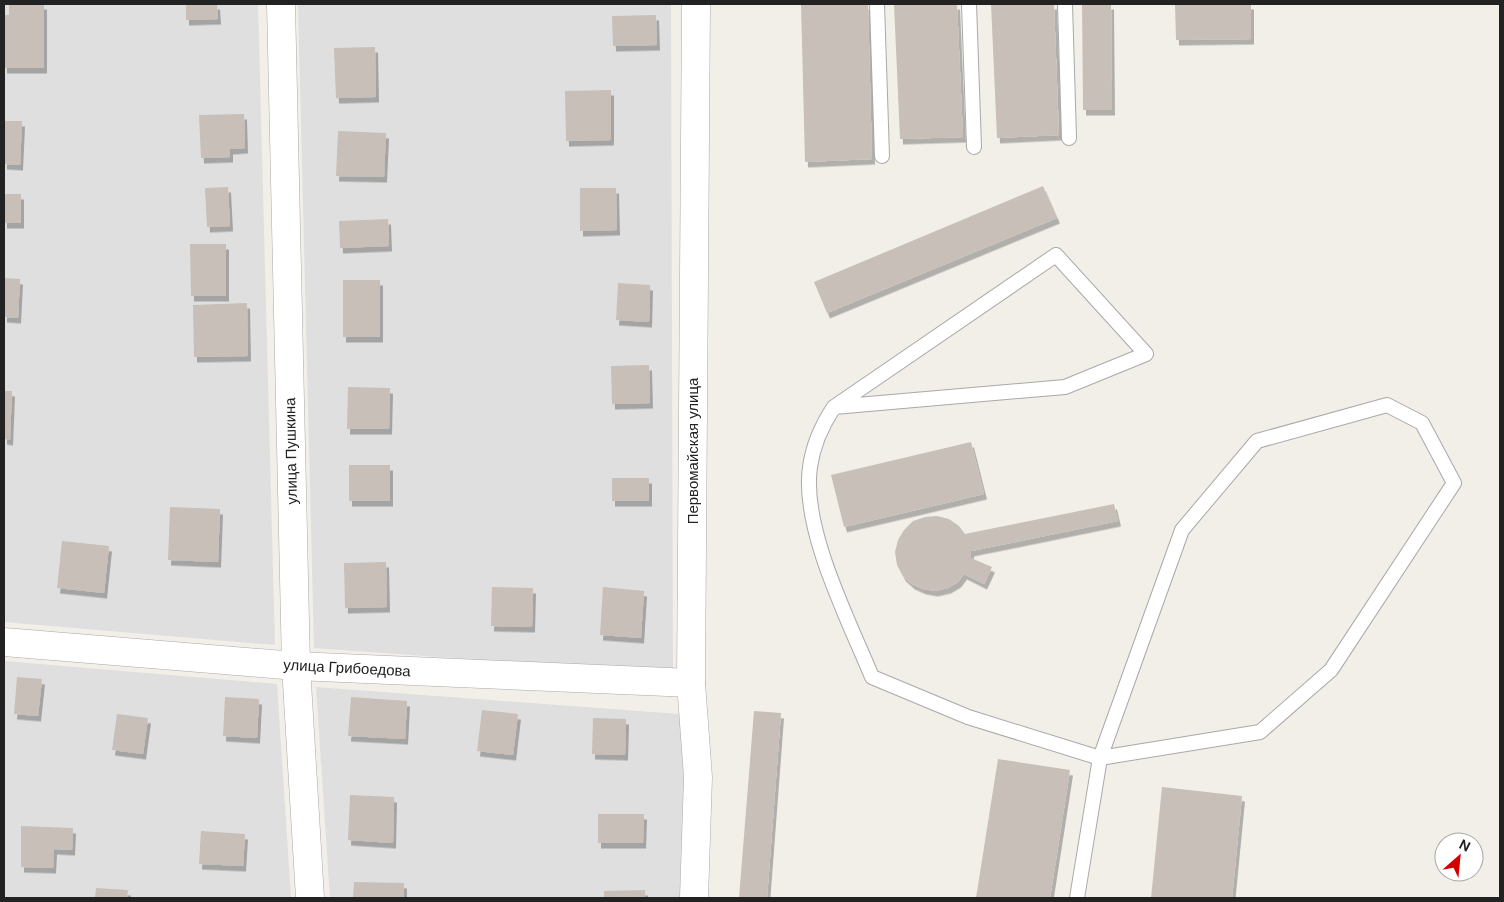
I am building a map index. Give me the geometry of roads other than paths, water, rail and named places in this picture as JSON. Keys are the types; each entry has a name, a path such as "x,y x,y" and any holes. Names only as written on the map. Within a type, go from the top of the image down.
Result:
{"street":[{"name":"улица Пушкина","path":"282,4 296,666 310,898"},
{"name":"Первомайская улица","path":"694,898 698,777 691,683 696,4"},
{"name":"улица Грибоедова","path":"4,642 296,666 691,683"}],"lane":[{"path":"878,4 882,156"},
{"path":"970,4 974,148"},
{"path":"1065,4 1069,138"},
{"path":"834,407 1065,387 1146,354 1056,255 834,407 826,418 813,449 809,483 815,528 830,577 872,677 968,717 1100,758 1260,732 1331,670 1454,483 1422,423 1387,405 1257,441 1182,530 1100,758 1077,898"}]}
